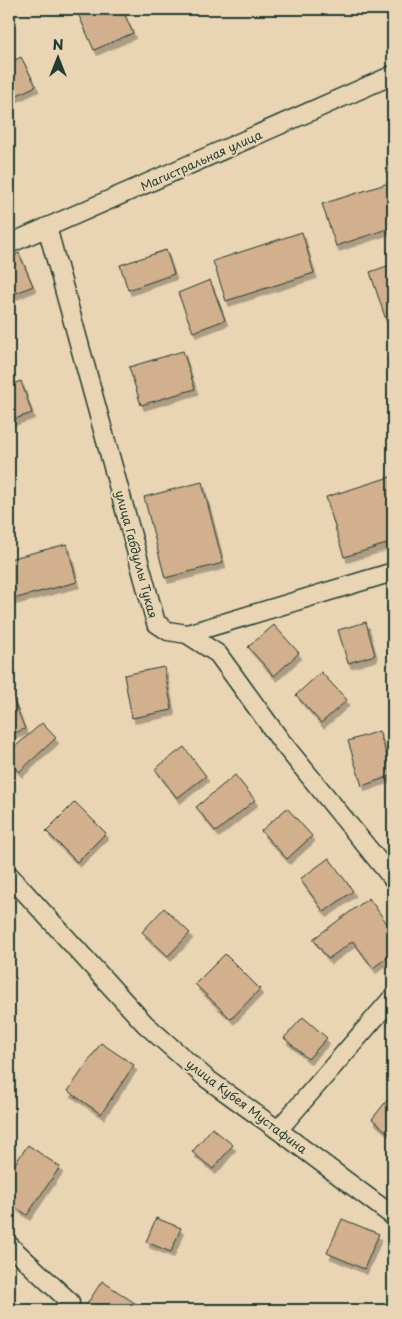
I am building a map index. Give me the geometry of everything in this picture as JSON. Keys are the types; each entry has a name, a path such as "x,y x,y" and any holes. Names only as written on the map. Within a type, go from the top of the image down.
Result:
{"street":[{"name":"Магистральная улица","path":"9,244 393,75"},
{"name":"улица Габдуллы Тукая","path":"47,227 156,624 168,631 187,634 218,654 281,741 393,879"},
{"path":"187,634 393,572"},
{"name":"улица Кубея Мустафина","path":"9,875 145,1024 206,1078 393,1216"},
{"path":"278,1130 393,998"},
{"path":"9,1245 70,1302"}],"building":[{"path":"76,9 122,9 133,33 94,50"},
{"path":"21,57 36,86 9,99 9,63"},
{"path":"389,183 393,197 393,227 336,246 322,204"},
{"path":"302,232 314,273 226,301 213,261"},
{"path":"166,250 174,274 128,290 120,265"},
{"path":"19,253 33,286 9,296 9,258"},
{"path":"393,264 393,341 370,272"},
{"path":"210,280 225,320 193,332 178,293"},
{"path":"183,351 195,389 141,405 129,367"},
{"path":"21,381 32,413 9,421 9,385"},
{"path":"393,476 393,542 344,557 326,497"},
{"path":"202,482 223,563 165,578 144,497"},
{"path":"67,544 77,582 9,600 9,559"},
{"path":"366,622 375,655 348,663 338,630"},
{"path":"274,625 299,653 274,676 248,647"},
{"path":"164,667 172,710 132,718 124,675"},
{"path":"321,672 347,700 321,723 296,695"},
{"path":"13,699 25,729 9,735 9,700"},
{"path":"42,723 56,738 19,772 9,761 9,752"},
{"path":"379,731 393,775 362,786 348,741"},
{"path":"184,747 206,776 177,798 155,769"},
{"path":"235,775 255,800 216,832 196,807"},
{"path":"75,802 106,833 77,862 46,831"},
{"path":"287,808 312,836 287,859 261,831"},
{"path":"329,858 353,891 324,912 300,879"},
{"path":"369,898 393,932 393,953 373,968 353,941 328,959 313,939"},
{"path":"164,908 190,933 168,956 142,932"},
{"path":"225,954 260,989 231,1019 195,984"},
{"path":"303,1017 327,1038 308,1059 284,1038"},
{"path":"101,1043 134,1065 101,1114 68,1091"},
{"path":"393,1093 393,1137 372,1119"},
{"path":"212,1128 233,1145 213,1169 192,1152"},
{"path":"28,1145 60,1167 27,1215 9,1202 9,1172"},
{"path":"156,1218 181,1228 171,1252 146,1242"},
{"path":"342,1219 379,1234 364,1269 327,1253"},
{"path":"102,1281 145,1310 83,1310"}]}
